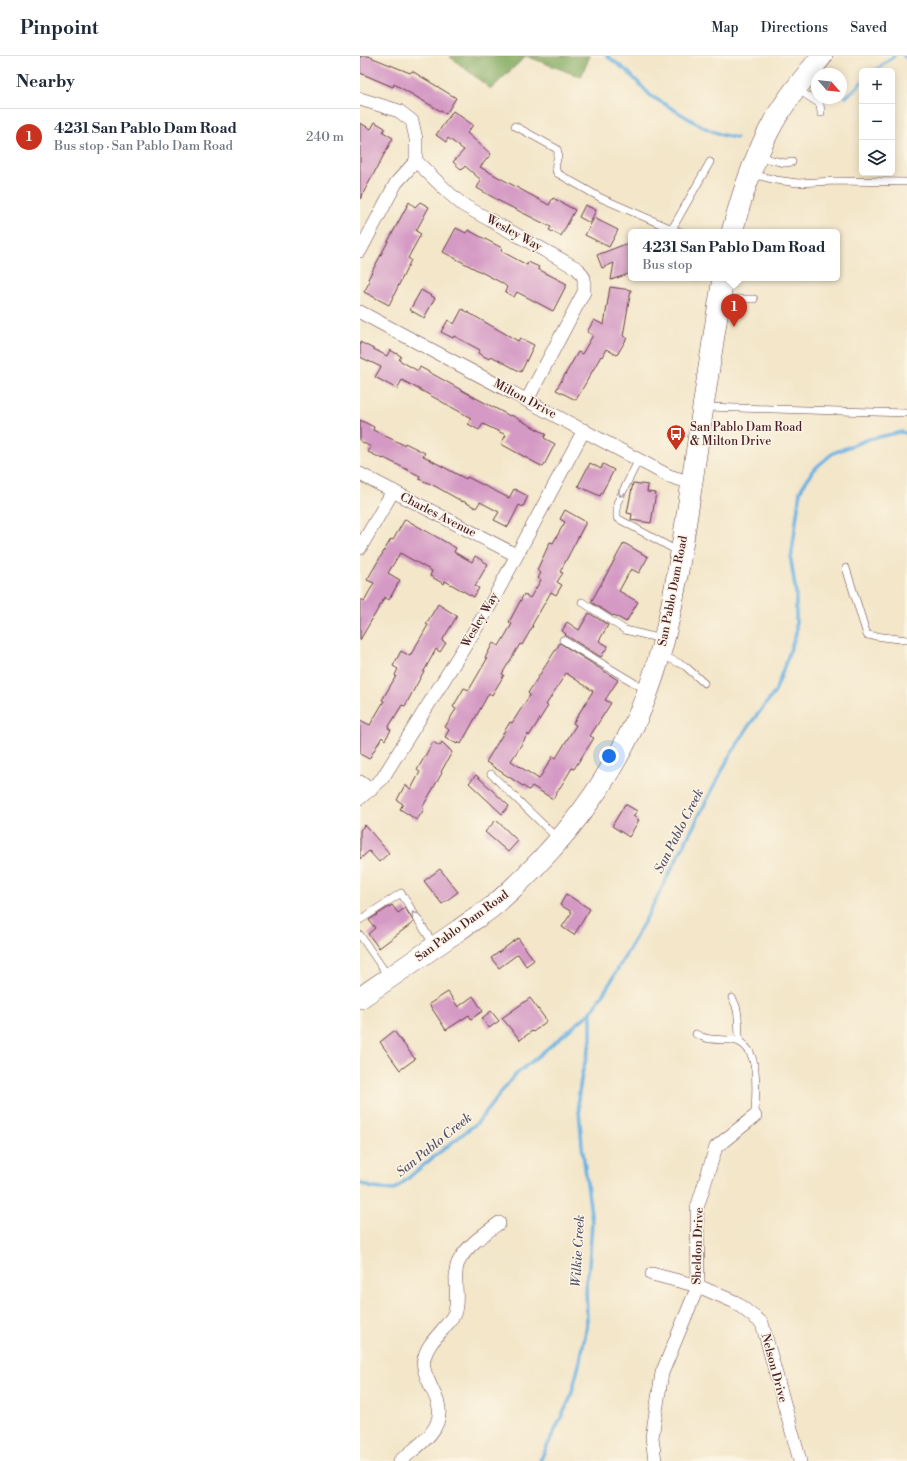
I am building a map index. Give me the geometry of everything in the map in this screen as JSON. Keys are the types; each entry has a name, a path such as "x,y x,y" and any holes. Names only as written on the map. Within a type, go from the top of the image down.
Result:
{"main road":[{"path":"733,229 742,195 753,165 774,122 796,89 822,56"},
{"name":"San Pablo Dam Road","path":"360,998 498,903 530,873 559,840 590,800 616,761 633,728 648,691 662,647 681,553 723,281"}],"street":[{"path":"360,99 399,111 412,121 416,139 416,161 396,184 360,251"},
{"name":"Wesley Way","path":"416,161 463,205 578,269 584,278 584,292 527,400"},
{"name":"Milton Drive","path":"360,312 669,476 692,483"},
{"name":"Wesley Way","path":"360,798 382,779 488,609 584,430"},
{"name":"Charles Avenue","path":"360,474 516,555"},
{"path":"360,548 393,491"},
{"path":"360,782 371,790"},
{"name":"Sheldon Drive","path":"655,1461 652,1437 662,1373 698,1286 697,1208 716,1147 755,1116"},
{"path":"400,1461 431,1434 439,1422 439,1408 427,1379 423,1360 430,1345 455,1313 457,1302 457,1264 476,1240 498,1223"},
{"name":"Nelson Drive","path":"652,1274 698,1286 736,1302 762,1323 800,1461"}],"lane":[{"path":"796,89 820,104 822,113"},
{"path":"515,126 557,149 559,154 555,169 558,172 601,198 672,229 710,162"},
{"path":"753,165 792,162"},
{"path":"753,165 776,180 798,182 907,182"},
{"path":"720,299 754,299"},
{"path":"704,407 907,413"},
{"path":"639,459 617,503 616,518 681,553"},
{"path":"846,568 867,635 907,640"},
{"path":"582,602 625,630 662,647 704,683"},
{"path":"563,640 648,691"},
{"path":"491,774 559,840"},
{"path":"360,920 401,893 435,947"},
{"path":"360,935 389,978"},
{"path":"732,998 736,1005 740,1042"},
{"path":"696,1034 710,1040 729,1040 740,1042 750,1051 754,1064 755,1116"}],"green space":[{"path":"449,56 526,56 491,89"},
{"path":"526,56 590,56 581,77"}],"building":[{"path":"360,56 368,56 410,73 412,71 456,98 446,114 394,84 393,87 360,73"},
{"path":"453,111 473,125 467,133 491,154 480,167 549,205 553,198 575,210 561,236 549,230 551,227 477,188 481,180 465,166 462,170 453,162 464,150 448,138 446,142 436,135"},
{"path":"375,122 385,128 383,132 393,138 360,199 360,123 371,129"},
{"path":"409,202 415,207 420,202 429,207 416,231 421,234 408,258 411,260 389,305 364,292 370,281 368,279"},
{"path":"585,205 596,210 590,223 579,217"},
{"path":"594,218 618,230 609,247 585,235"},
{"path":"456,228 466,233 468,230 502,248 501,251 527,265 528,262 539,267 538,269 567,284 553,311 517,292 514,297 505,292 507,287 502,283 443,252"},
{"path":"628,243 628,274 611,280 614,263 602,268 597,255"},
{"path":"610,287 631,290 623,336 627,338 617,355 606,349 576,400 556,390 578,352 582,354 593,335 587,332 594,320 604,325"},
{"path":"421,290 435,298 424,318 410,310"},
{"path":"462,309 518,341 520,338 534,345 521,372 491,356 489,359 478,353 480,350 454,336 453,338 441,332 448,320 454,324"},
{"path":"360,342 387,356 390,350 401,356 399,360 418,371 420,367 546,434 544,438 555,444 543,467 501,444 506,435 483,424 479,430 468,424 471,418 402,380 397,389 375,377 381,367 360,357"},
{"path":"360,420 374,427 373,430 425,453 423,456 466,479 467,477 509,498 514,489 528,496 523,507 519,505 508,527 494,520 499,512 480,502 476,508 419,479 420,476 384,458 383,459 368,452 371,447 360,441"},
{"path":"590,463 601,469 603,464 614,470 600,496 578,486"},
{"path":"633,483 648,485 647,492 656,493 651,523 631,520 632,514 627,513"},
{"path":"565,510 586,522 560,572 563,573 557,582 562,585 556,595 551,592 522,645 520,644 502,674 504,675 492,695 489,693 461,744 458,742 457,744 445,737 449,730 445,727 456,709 453,707 464,688 469,690 487,659 485,658 493,643 499,646 512,624 509,622 524,594 530,598 541,580 538,578 541,573 537,570 550,542 553,543 565,522 560,519"},
{"path":"405,519 456,548 454,552 472,562 475,556 488,564 475,586 479,588 474,597 445,581 444,584 430,576 432,571 400,553 388,573 400,580 389,600 385,597 360,640 360,599 364,601 374,583 367,580 391,539 393,540"},
{"path":"624,543 648,557 639,573 631,569 619,591 638,602 626,622 614,615 613,616 591,602"},
{"path":"438,604 457,616 442,641 446,643 440,652 436,649 405,706 402,705 388,728 391,730 385,740 382,737 369,759 360,754 360,720 370,725 396,676 395,675 398,669 393,666 401,651 410,656"},
{"path":"589,613 608,625 599,641 608,646 601,657 565,635 566,634 562,631 567,622 579,630"},
{"path":"560,643 618,680 605,700 611,703 590,736 594,738 574,769 572,768 553,799 532,786 529,790 486,762 510,722 512,723 530,695 528,693","holes":["566,673 593,691 573,723 576,725 556,758 553,756 539,779 511,761 548,706 546,705"]},
{"path":"433,742 440,746 442,742 452,752 417,820 400,809 403,804 397,800 405,785 411,789 420,772 417,770"},
{"path":"476,775 509,806 502,814 469,783"},
{"path":"625,804 637,811 633,816 639,820 629,837 612,826"},
{"path":"496,820 518,841 508,852 485,832"},
{"path":"365,825 389,853 379,862 369,851 360,859 360,830"},
{"path":"440,869 458,892 442,904 424,881"},
{"path":"566,894 590,909 574,935 562,927 572,912 560,905"},
{"path":"392,905 398,913 405,908 414,922 379,948 368,934 375,928 369,920"},
{"path":"518,938 534,960 526,966 518,954 499,968 491,958"},
{"path":"448,992 458,1007 473,996 483,1011 471,1019 469,1015 446,1030 429,1004"},
{"path":"530,998 547,1021 520,1040 502,1018"},
{"path":"491,1011 499,1021 489,1028 482,1018"},
{"path":"394,1031 415,1059 400,1070 380,1042"}],"waterway":[{"path":"607,56 628,72 651,96 703,127 722,135 736,138"},
{"path":"879,68 894,56"},
{"path":"847,96 859,85"},
{"name":"San Pablo Creek","path":"360,1183 373,1188 394,1190 478,1122 513,1077 591,1012 610,983 649,913 729,757 750,724 775,692 796,634 796,594 791,560 800,491 813,470 833,453 869,439 902,432 907,434"},
{"name":"Wilkie Creek","path":"540,1461 570,1399 587,1326 586,1281 589,1267 592,1222 582,1145 578,1099 582,1074 591,1040 591,1012"}],"place":[{"name":"4231 San Pablo Dam Road","path":"734,327"},
{"name":"San Pablo Dam Road & Milton Drive","path":"676,451"}]}
